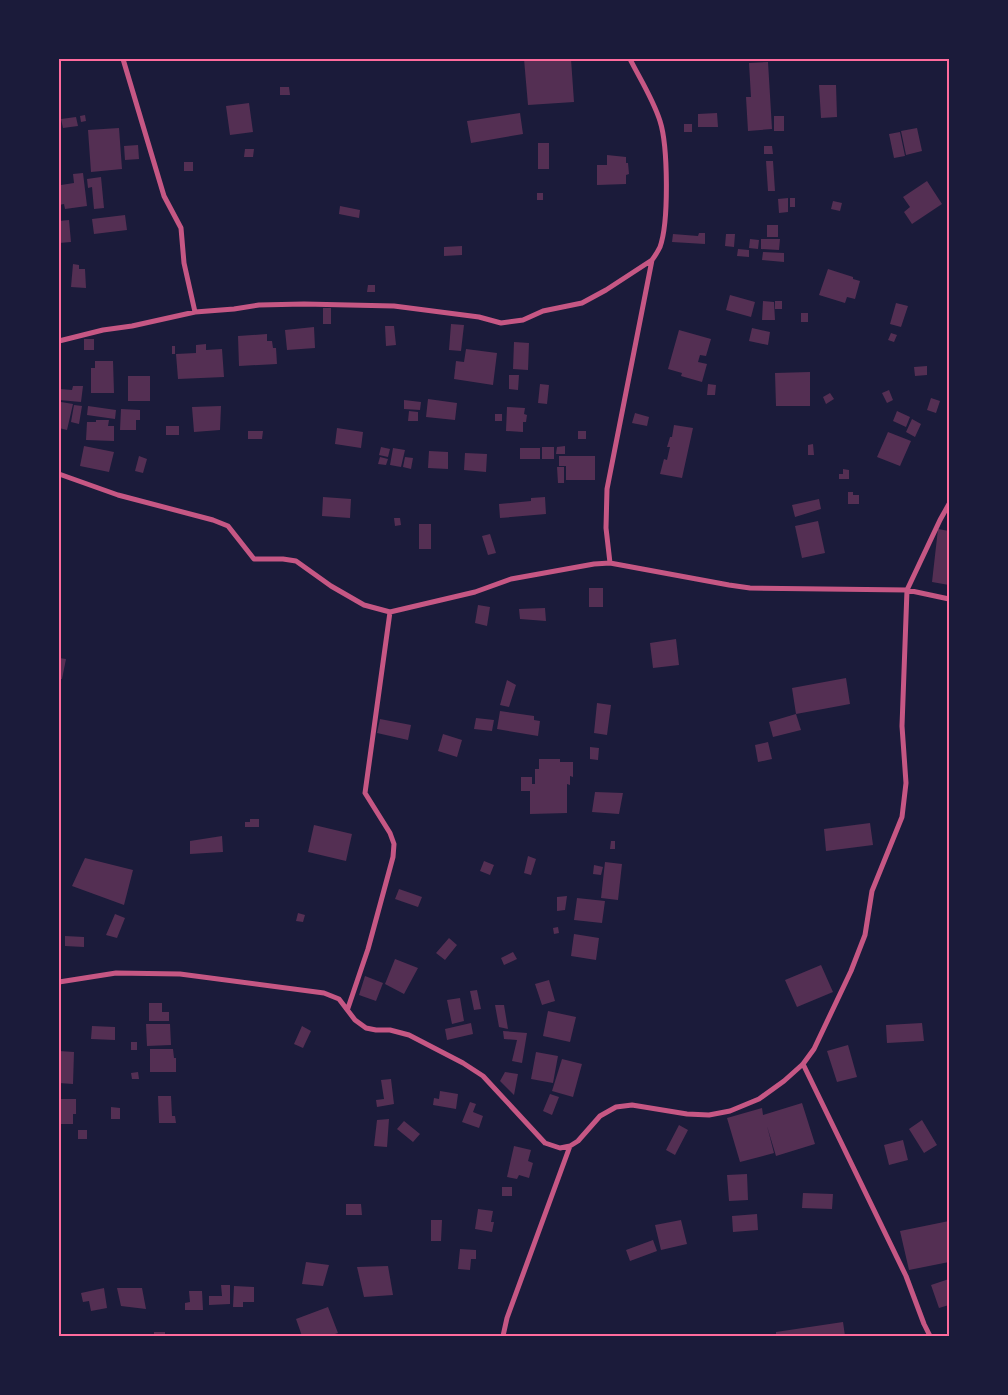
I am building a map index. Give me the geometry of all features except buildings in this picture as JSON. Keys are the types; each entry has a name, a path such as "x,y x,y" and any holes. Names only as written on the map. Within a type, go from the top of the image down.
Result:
{"street":[{"path":"123,59 164,196 181,228 184,263 195,312"},
{"path":"610,563 606,528 607,488 652,260 660,246 665,220 664,140 660,121 630,59"},
{"path":"59,341 103,330 195,312 259,305 394,306 501,323 523,320 543,311 582,303 652,260"},
{"path":"59,474 118,495 213,520 228,526 254,559 283,558 296,561 331,586 364,605 390,612 475,592 511,579 594,564 610,563 750,588 907,590 949,599"},
{"path":"59,982 116,973 180,974 324,993 339,999 348,1008 355,1020 366,1028 409,1034 483,1076 545,1143 560,1148 570,1146 578,1141 600,1116 616,1107 632,1106 687,1114 709,1115 730,1111 759,1099 803,1064 814,1049 851,972 865,935 872,891 902,817 906,783 902,726 907,590 949,504"},
{"path":"348,1008 366,956 393,856 394,844 390,833 365,793 390,612"},
{"path":"803,1064 906,1276 930,1336"},
{"path":"503,1336 507,1318 570,1146"}]}
